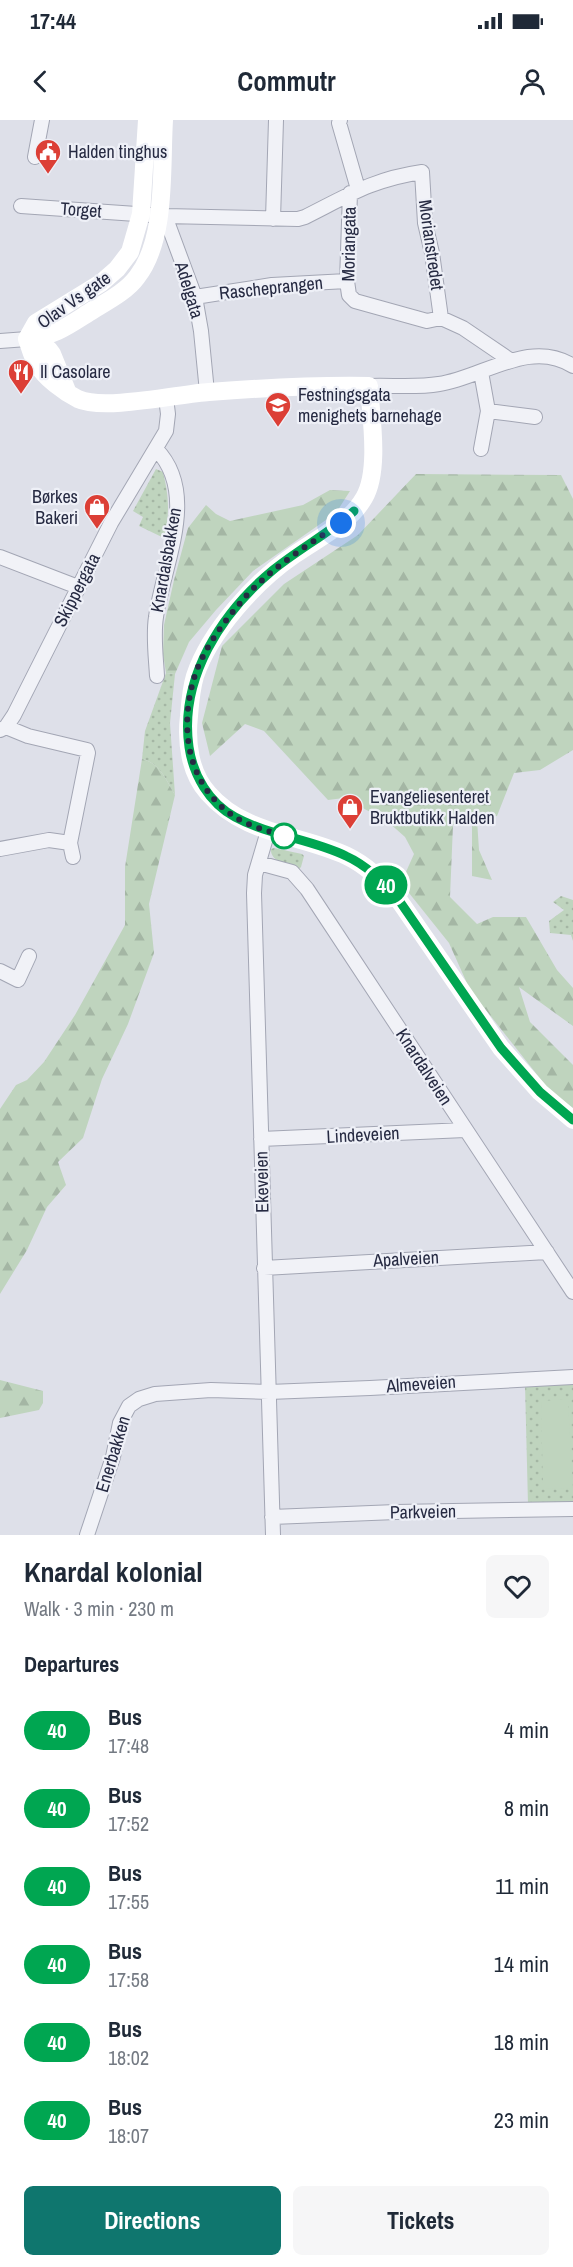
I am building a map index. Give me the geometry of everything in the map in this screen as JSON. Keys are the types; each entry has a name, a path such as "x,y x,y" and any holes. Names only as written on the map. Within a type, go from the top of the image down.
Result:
{"street":[{"path":"35,157 42,120"},
{"name":"Olav Vs gate","path":"147,120 155,215"},
{"name":"Olav Vs gate","path":"27,339 36,323 101,283 117,269 155,215 164,120"},
{"path":"273,219 276,120"},
{"name":"Moriangata","path":"340,120 354,191 347,281 349,295 355,301 427,321 441,318 463,328 510,360"},
{"name":"Torget","path":"21,206 155,215 273,219 305,217 354,191 399,176 422,172"},
{"name":"Morianstredet","path":"422,172 425,223 432,253 441,318"},
{"name":"Adelgata","path":"155,215 174,245 195,297 207,392"},
{"name":"Rascheprangen","path":"195,297 272,285 347,281"},
{"path":"0,341 27,339 36,364 48,378 69,393 100,403 207,392 438,385 482,372 510,360 530,357 551,357 573,366"},
{"path":"481,449 488,411 482,372"},
{"path":"369,386 373,455 371,477 365,496 341,523 272,571 223,624 201,661 195,677 188,722 191,760 196,775 208,793 233,816 268,831 346,856 378,877 396,896 501,1048 540,1092 573,1120"},
{"name":"Skippergata","path":"3,728 22,699 111,523 166,431 168,414 166,398"},
{"path":"488,411 535,417"},
{"name":"Knardalsbakken","path":"156,449 163,457 177,494 174,540 156,615 157,676"},
{"path":"0,557 78,587"},
{"path":"0,849 49,840 71,850 88,753 87,750 3,728"},
{"name":"Ekeveien","path":"268,831 255,875 254,893 273,1535"},
{"name":"Knardalveien","path":"259,863 292,872 297,877 573,1292"},
{"path":"0,971 18,980 28,956"},
{"name":"Lindeveien","path":"261,1139 465,1130"},
{"name":"Apalveien","path":"264,1268 547,1252"},
{"name":"Almeveien","path":"268,1392 573,1377"},
{"name":"Enerbakken","path":"87,1535 112,1457 120,1423 129,1406 138,1399 155,1394 211,1390 268,1392"},
{"name":"Parkveien","path":"272,1517 573,1509"}],"green space":[{"path":"156,469 163,472 168,497 164,538 139,526 143,517 133,511"},
{"path":"416,474 561,475 573,499 573,750 540,770 514,773 497,816 477,820 479,850 492,880 472,876 472,822 453,825 450,897 477,924 493,917 526,917 557,970 573,988 573,1026 519,987 530,1022 573,1065 573,1108 550,1091 470,990 449,943 401,883 414,854 405,837 387,821 344,798 328,800 264,731 245,724 210,756 202,723 222,646 284,584 358,535"},
{"path":"330,490 350,491 336,513 253,571 189,642 175,674 166,673 163,654 164,625 174,580 188,528 206,505 216,514 230,521 303,505"},
{"path":"166,673 175,674 170,723 175,795 158,768 142,759 145,731"},
{"path":"142,759 158,768 175,795 149,904 154,953 128,1024 102,1079 83,1138 58,1162 66,1185 47,1207 27,1250 0,1294 0,1109 16,1085 27,1080 44,1062 75,1015 125,925 125,867"},
{"path":"271,849 302,854 304,856 301,867 298,870 276,860 271,853"},
{"path":"561,896 573,900 573,941 571,935 550,933 549,921 564,910 553,902"},
{"path":"0,1380 43,1391 43,1403 39,1410 0,1418"},
{"path":"573,1381 573,1503 528,1505 525,1384"},
{"path":"568,1399 573,1488 543,1489 541,1401"}],"bus line":[{"name":"40","path":"354,511 341,523 272,571 223,624 201,661 191,698 188,739 196,775 216,802 233,816 268,831 346,856 378,877 396,896 501,1048 540,1092 573,1120"}],"place":[{"name":"Halden tinghus","path":"48,175"},
{"name":"Il Casolare","path":"21,395"},
{"name":"Festningsgata menighets barnehage","path":"278,428"},
{"name":"Børkes Bakeri","path":"97,530"},
{"name":"Evangeliesenteret Bruktbutikk Halden","path":"350,830"}],"route":[{"path":"284,836 287,837 233,816 216,802 201,784 191,760 188,739 191,698 201,661 223,624 272,571 341,523"}]}
